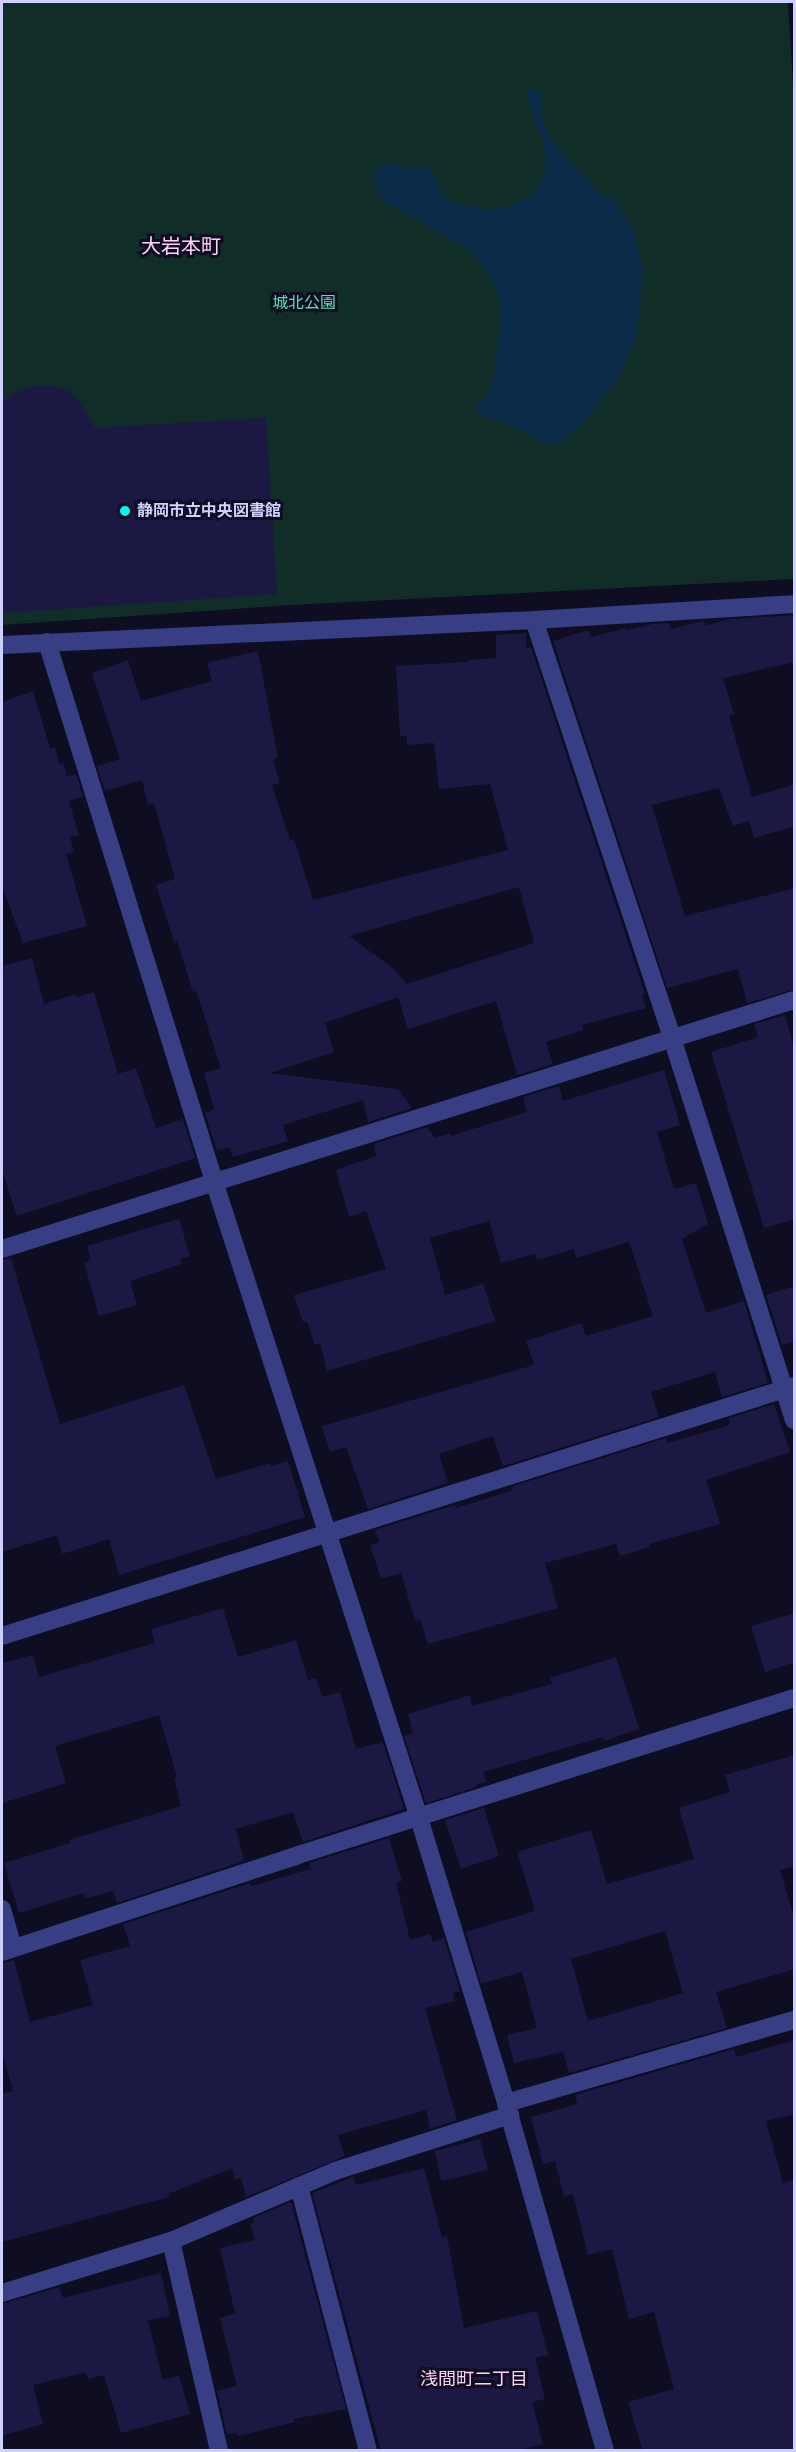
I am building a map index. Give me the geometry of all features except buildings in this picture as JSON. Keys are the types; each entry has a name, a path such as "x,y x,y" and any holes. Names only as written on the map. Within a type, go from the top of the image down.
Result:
{"street":[{"path":"2,645 534,620 795,604"},
{"path":"534,620 790,1387 795,1420"},
{"path":"47,642 214,1181 330,1534 419,1818 508,2109 605,2451"},
{"path":"2,1249 795,1000"},
{"path":"2,1636 790,1387"},
{"path":"2,1909 7,1950 795,1698"},
{"path":"2,2293 171,2241 335,2171 508,2109 795,2020"},
{"path":"299,2186 368,2451"},
{"path":"171,2241 219,2451"}],"green space":[{"name":"城北公園","path":"2,2 788,2 794,102 794,579 292,605 2,625"}],"water":[{"path":"533,88 541,92 541,116 551,139 599,194 615,200 633,230 643,270 636,338 618,378 581,425 558,444 544,443 505,423 473,411 490,391 495,369 501,320 499,297 491,278 471,251 386,202 377,191 373,175 380,167 396,162 403,169 416,166 431,168 440,192 453,203 495,210 514,205 530,196 540,185 546,160 543,138 526,97 529,89"}],"place":[{"name":"静岡市立中央図書館","path":"125,511"}],"district":[{"name":"大岩本町","path":"181,246"},
{"name":"浅間町二丁目","path":"474,2379"}]}
